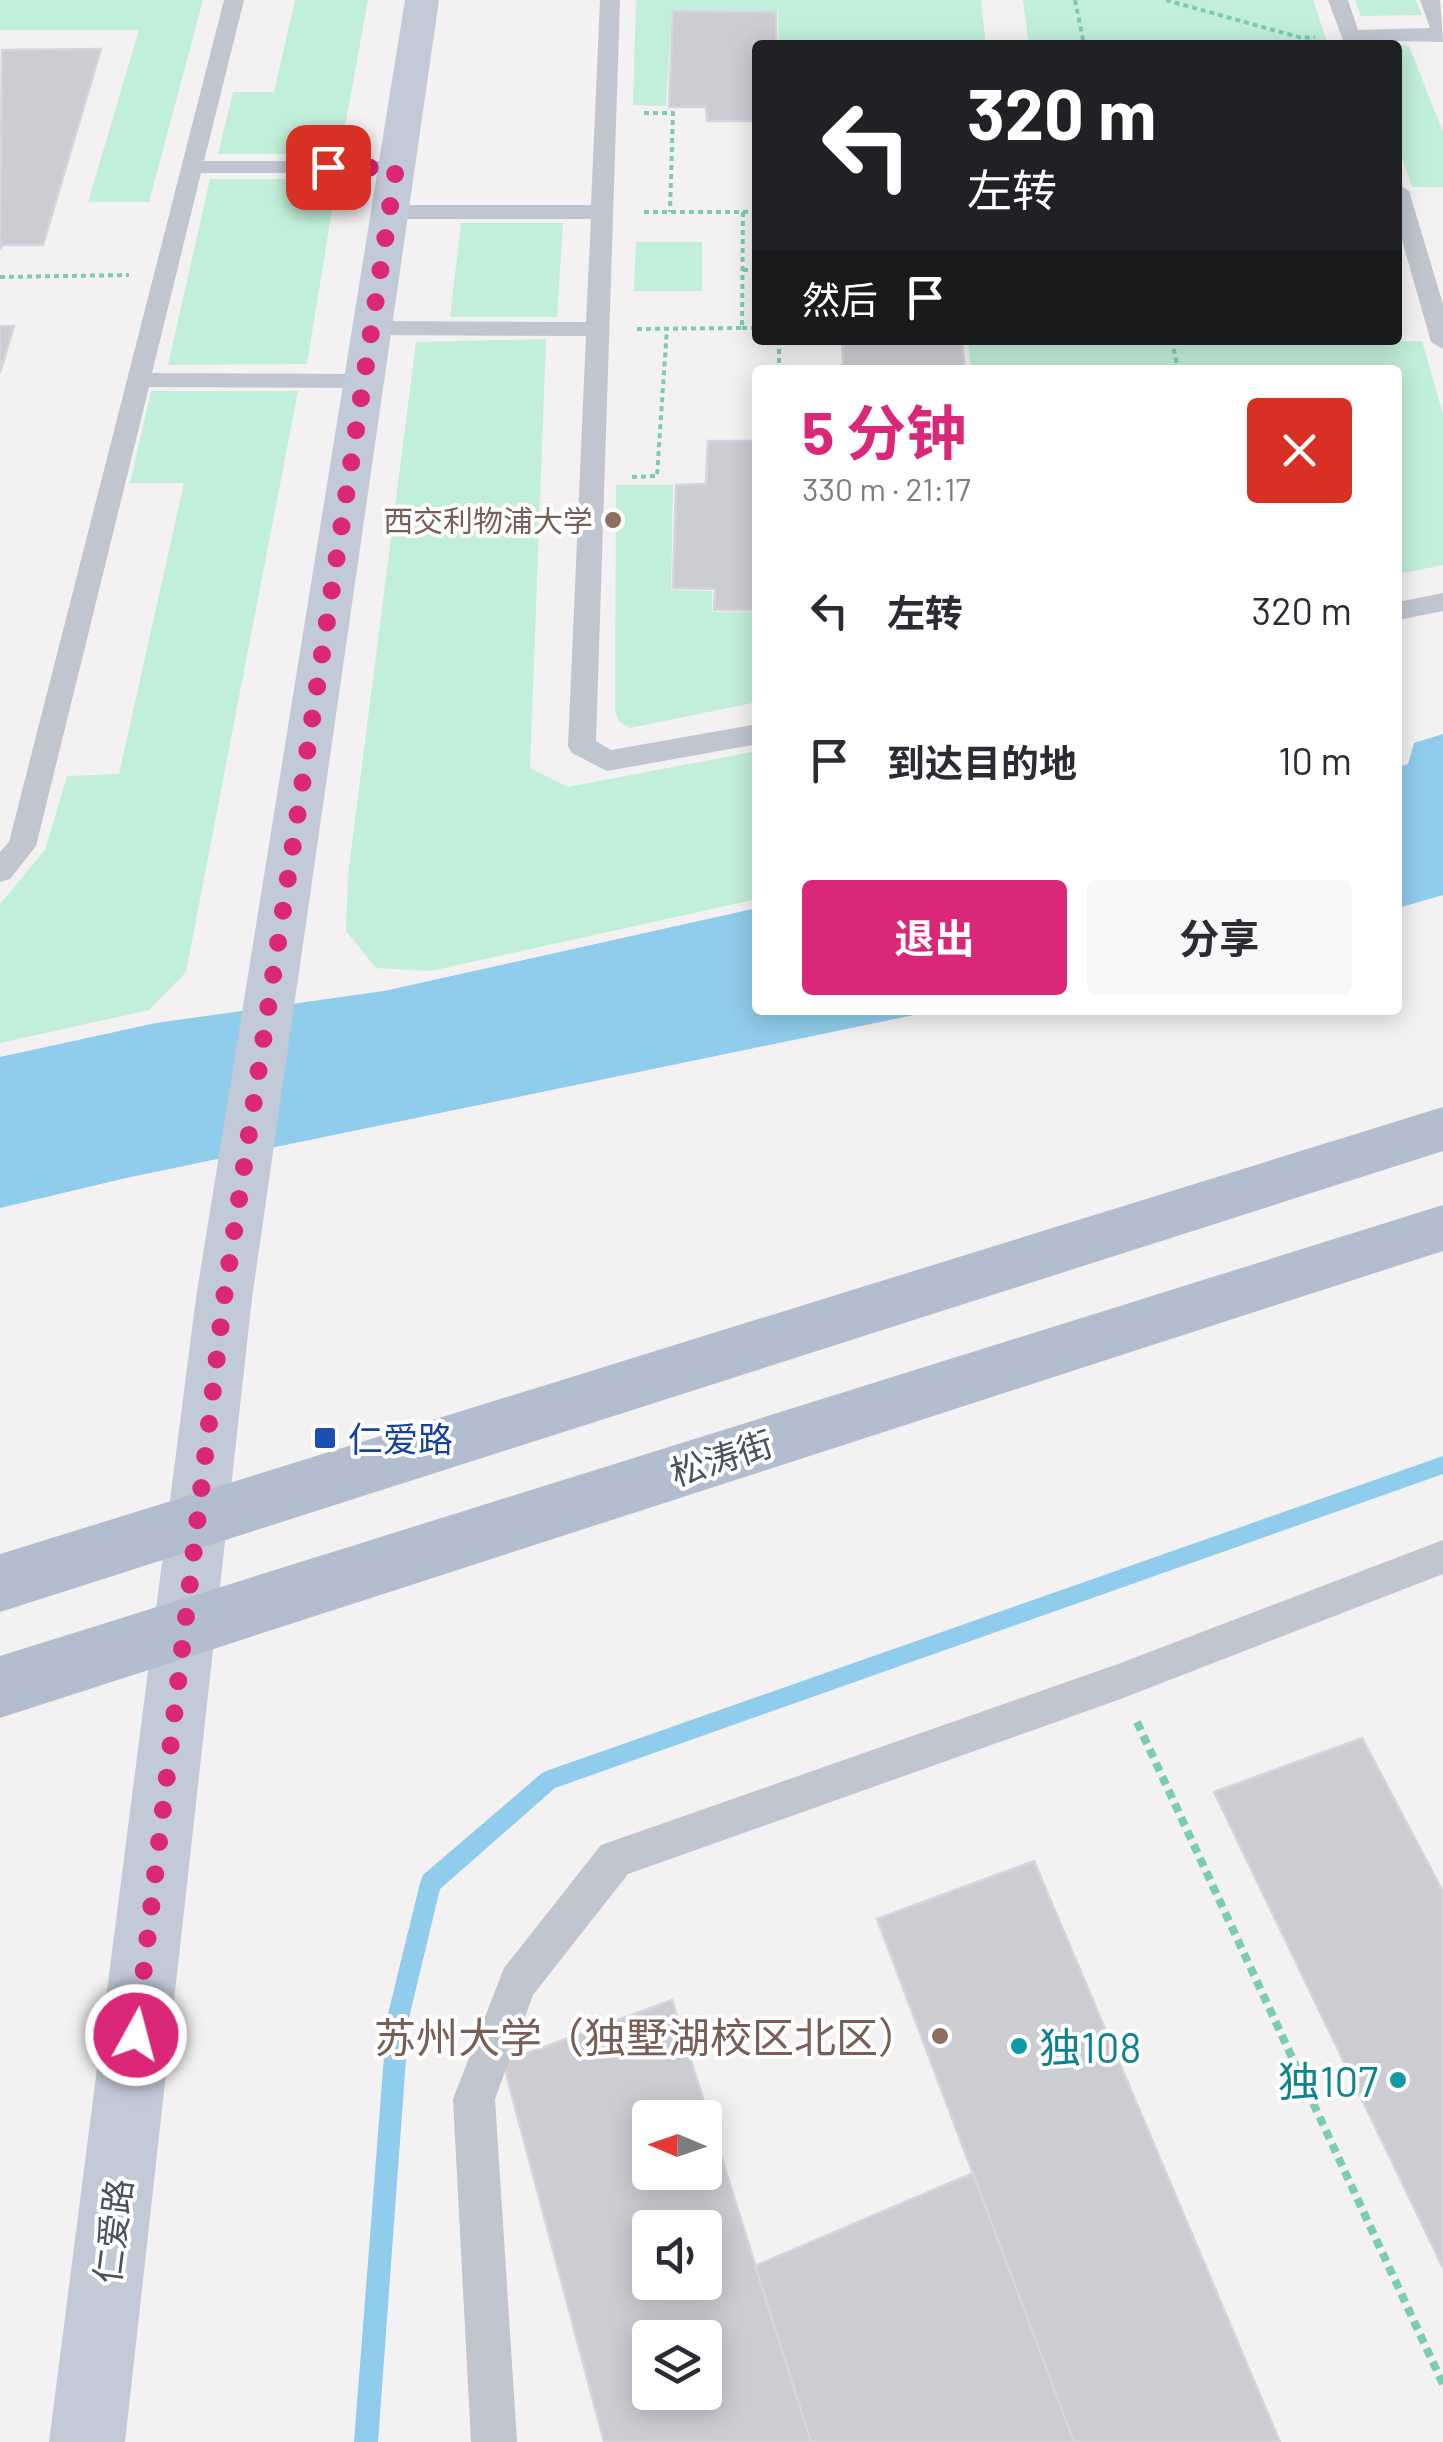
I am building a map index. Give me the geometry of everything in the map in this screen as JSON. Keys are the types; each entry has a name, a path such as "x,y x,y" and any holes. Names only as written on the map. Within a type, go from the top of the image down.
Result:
{"main road":[{"name":"仁爱路","path":"86,2442 224,1298 422,0"},
{"path":"0,1583 1443,1129"},
{"name":"松涛街","path":"0,1687 1443,1228"}],"lane":[{"path":"0,871 22,846 234,0"},
{"path":"610,0 599,212 582,746 607,761 752,735"},
{"path":"1338,0 1352,40 1443,35 1430,0"},
{"path":"192,167 396,168"},
{"path":"1402,204 1443,342"},
{"path":"390,212 599,212"},
{"path":"372,328 596,329"},
{"path":"138,380 364,381"},
{"path":"1402,610 1443,602"},
{"path":"494,2442 474,2099 518,1982 615,1859 1118,1682 1443,1556"}],"path":[{"path":"1075,0 1083,40"},
{"path":"1166,0 1302,38 1352,40"},
{"path":"1283,32 1285,40"},
{"path":"604,114 674,113 670,212"},
{"path":"599,212 752,212"},
{"path":"742,328 743,212"},
{"path":"743,270 752,270"},
{"path":"0,277 165,274"},
{"path":"591,479 657,476 667,328"},
{"path":"596,329 752,328"},
{"path":"1118,1682 1443,2384"}],"green space":[{"path":"0,0 203,0 149,202 88,202 139,30 0,30"},
{"path":"295,0 368,0 340,154 218,154 233,92 274,92"},
{"path":"636,0 981,0 985,40 779,40 778,11 672,10 666,106 633,105"},
{"path":"1023,0 1313,0 1326,40 1028,40"},
{"path":"1355,0 1416,0 1422,15 1361,16"},
{"path":"1402,45 1409,46 1443,132 1443,187 1412,187 1402,157"},
{"path":"210,179 337,179 307,364 168,365"},
{"path":"461,223 563,223 557,317 450,317"},
{"path":"636,242 702,242 702,291 634,291"},
{"path":"546,339 530,768 568,787 752,752 752,900 431,971 376,968 346,931 348,875 416,342"},
{"path":"1402,341 1422,341 1443,414 1443,565 1402,573 1402,365 970,365 968,345 1402,345"},
{"path":"151,391 298,391 186,972 149,1010 0,1043 0,904 45,850 67,776 119,774 184,483 130,483"},
{"path":"616,485 673,485 671,590 712,591 712,612 752,612 752,703 630,728 620,722 615,712"}],"water":[{"path":"1443,734 1443,895 1402,907 1402,766 1408,764 1414,743"},
{"path":"752,909 752,1015 914,1015 126,1178 0,1208 0,1057 156,1023 384,991"}],"building":[{"path":"673,11 776,12 776,40 752,40 752,121 707,121 706,107 669,107"},
{"path":"101,49 43,245 2,245 0,250 2,50"},
{"path":"0,326 14,326 0,373"},
{"path":"842,345 962,345 964,365 843,365"},
{"path":"708,441 752,441 752,610 714,610 715,589 673,588 676,485 706,484"},
{"name":"独107","path":"1362,1738 1443,1892 1443,2268 1214,1792"},
{"name":"独108","path":"1034,1861 1280,2442 1074,2442 877,1919"},
{"path":"672,2000 703,2100 632,2100 632,2190 722,2190 722,2159 811,2442 604,2442 503,2062"},
{"path":"973,2173 1074,2442 811,2442 755,2266"}],"waterway":[{"path":"366,2442 398,2018 431,1883 549,1780 1443,1465"}],"place":[{"name":"西交利物浦大学","path":"613,520"},
{"name":"仁爱路","path":"325,1438"},
{"name":"苏州大学（独墅湖校区北区）","path":"940,2036"},
{"name":"独108","path":"1019,2046"},
{"name":"独107","path":"1398,2080"}],"route":[{"path":"136,2035 224,1298 396,168 328,167"}]}
